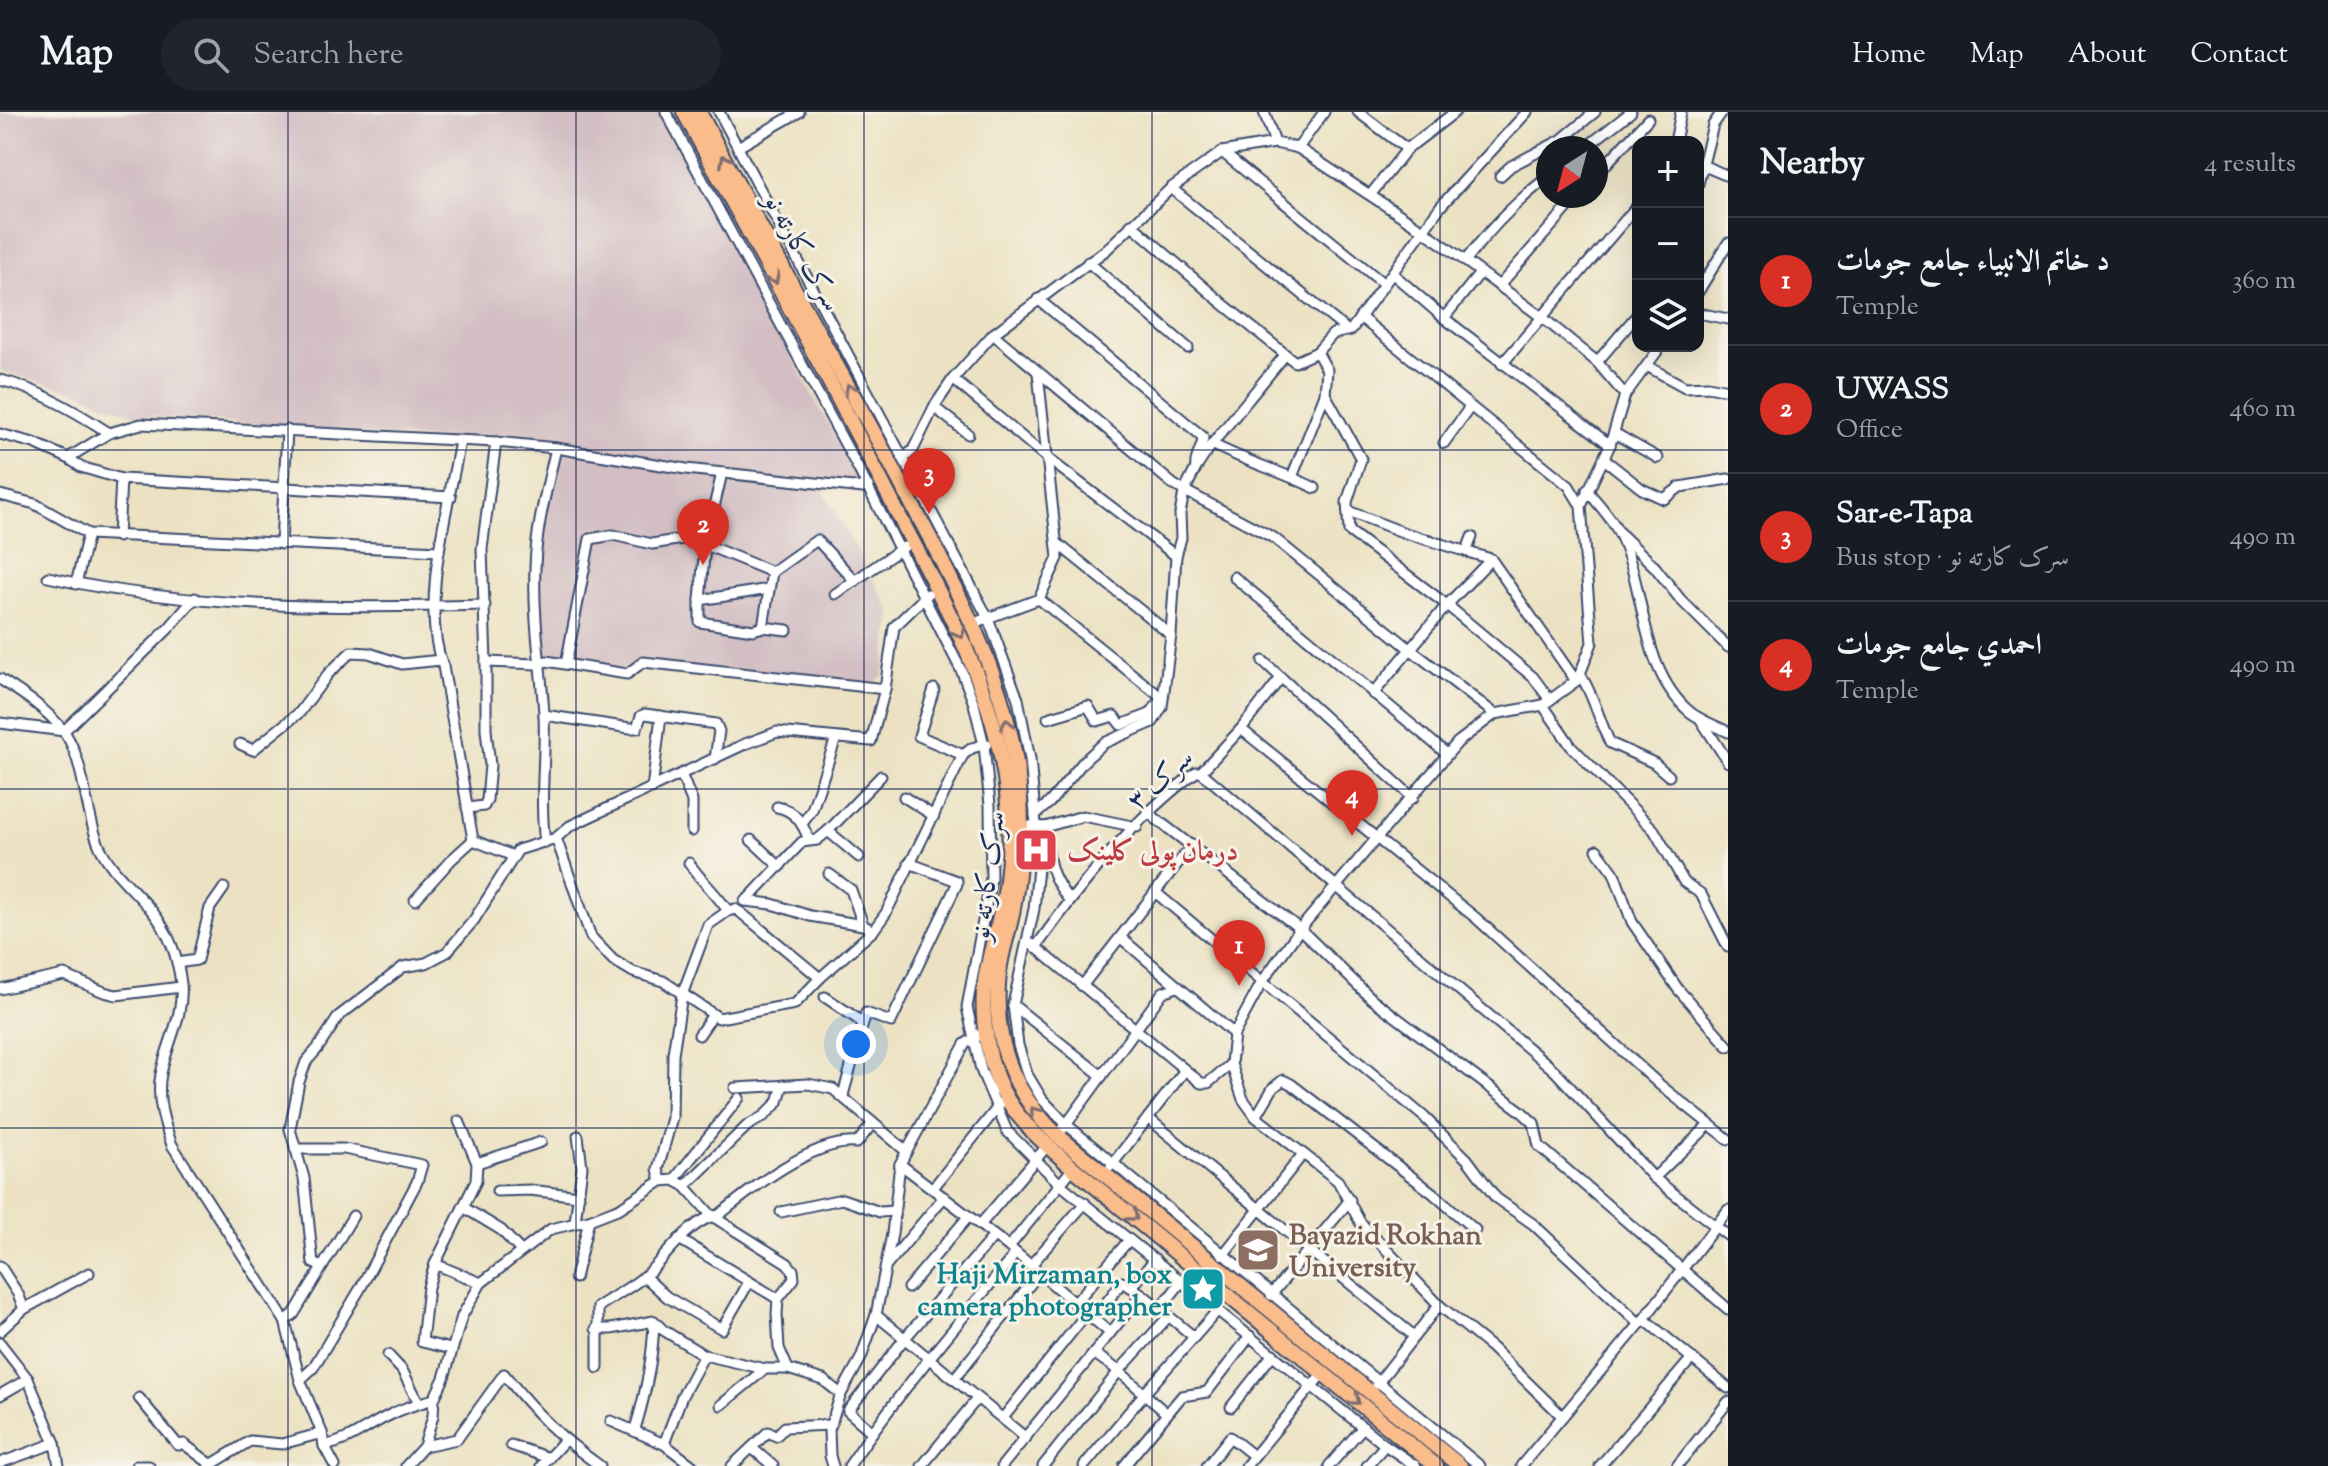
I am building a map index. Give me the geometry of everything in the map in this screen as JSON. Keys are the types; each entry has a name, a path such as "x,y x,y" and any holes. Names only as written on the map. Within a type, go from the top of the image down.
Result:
{"highway":[{"name":"سرک کارته نو","path":"684,112 914,542 931,592 963,638 993,695 991,743 1010,763 1008,853 1006,884 985,985 979,1034 1006,1097 1026,1126 1057,1136 1073,1168 1104,1174 1322,1374 1436,1466"},
{"name":"سرک کارته نو","path":"699,112 871,411 981,620 993,695 1010,763 1035,824 999,971 997,1010 1000,1038 1019,1090 1037,1117 1057,1136 1460,1466"}],"street":[{"path":"666,112 899,550 931,592 991,743 991,878 967,1007 979,1034 996,1109 1007,1131 1060,1184 1411,1465"},
{"path":"719,112 871,411 904,458 1018,699 1030,759 1039,884 1032,944 1013,1005 1018,1045 1027,1074 1042,1099 1057,1136"},
{"path":"738,147 799,112"},
{"path":"1298,148 1324,112"},
{"path":"1358,112 1407,149"},
{"path":"1371,194 1407,149 1455,112"},
{"path":"1131,224 1295,362 1317,352 1333,334 1348,331 1440,207 1527,112"},
{"path":"1500,176 1511,166 1561,140 1595,112"},
{"path":"1600,136 1631,112"},
{"path":"1676,136 1681,112"},
{"path":"1704,158 1713,125 1722,112"},
{"path":"1267,114 1275,143"},
{"path":"1608,162 1648,119"},
{"path":"904,458 913,450 934,407 953,379 993,334 1106,250 1171,188 1222,152 1275,143 1298,148 1423,230 1543,318 1597,362 1625,395"},
{"path":"1222,152 1384,284"},
{"path":"1704,166 1728,176"},
{"path":"1465,261 1496,222 1536,186"},
{"path":"1171,188 1348,331"},
{"path":"1499,286 1567,208"},
{"path":"1502,364 1635,208"},
{"path":"1704,282 1728,243"},
{"path":"1088,262 1188,348"},
{"path":"1444,318 1480,273"},
{"path":"1393,274 1502,364 1610,445"},
{"path":"1038,299 1203,437 1195,459 1196,468"},
{"path":"1704,314 1728,319"},
{"path":"1360,317 1569,486 1581,506"},
{"path":"1597,362 1632,321"},
{"path":"993,334 1184,492 1274,538 1495,714"},
{"path":"1292,477 1325,394 1327,370 1317,352"},
{"path":"1562,1416 1492,1348 1439,1305 1360,1222 1338,1181 1256,1117 1243,1099 1231,1064 1234,1034 1262,982 1300,929 1379,839 1447,754 1495,714 1546,702 1578,678 1592,643 1581,506 1610,445 1625,395 1657,352"},
{"path":"1035,824 1084,761 1104,743 1153,722 1162,707 1184,492 1212,444 1285,355"},
{"path":"1647,366 1685,387 1708,386 1728,390"},
{"path":"981,620 1039,599 1058,558 1038,373"},
{"path":"953,379 1047,458 1176,556"},
{"path":"0,380 16,384 71,410 109,433"},
{"path":"1325,394 1361,459 1347,502 1349,531 1447,605 1533,677 1571,746 1654,830 1684,882 1701,894 1728,947"},
{"path":"934,407 968,434"},
{"path":"1444,443 1470,407"},
{"path":"68,458 109,433 141,424 496,442 722,473 866,486 882,480"},
{"path":"281,544 287,430"},
{"path":"1614,433 1658,458"},
{"path":"0,434 34,443 81,467 121,479 451,497"},
{"path":"460,441 439,551 435,605 437,650 473,840"},
{"path":"467,808 484,806 490,765 486,730 482,549 496,442"},
{"path":"1212,444 1241,459 1315,488"},
{"path":"545,842 541,815 544,715 538,664 535,569 539,519 556,448"},
{"path":"1604,459 1642,489 1664,499 1680,487 1728,479"},
{"path":"722,473 705,545 700,622 753,630 763,627 787,630"},
{"path":"118,537 121,479"},
{"path":"1587,490 1620,533 1727,646"},
{"path":"0,495 35,504 88,534 439,551"},
{"path":"1348,511 1405,533 1491,559 1578,678 1591,691 1610,743 1654,763 1669,776"},
{"path":"1620,533 1641,602 1653,658 1663,682 1691,713 1728,732"},
{"path":"76,584 88,534"},
{"path":"566,664 590,539 613,535 652,544 689,538 772,572"},
{"path":"1467,550 1472,537"},
{"path":"763,627 772,572 817,540 855,581"},
{"path":"835,594 914,542"},
{"path":"1057,543 1171,635"},
{"path":"1373,694 1447,605 1491,559"},
{"path":"48,577 88,587 276,605 485,605"},
{"path":"1234,577 1447,754"},
{"path":"700,600 769,589"},
{"path":"322,1267 313,1263 304,1178 290,1129 306,1062 339,1016 396,971 426,963 447,952 474,920 518,850 556,838 570,826 777,732 871,741 885,689 894,627 931,592"},
{"path":"64,731 168,629 195,598"},
{"path":"1039,599 1162,698"},
{"path":"240,744 253,750 300,712 328,674 351,652 369,653 402,664 441,660"},
{"path":"486,662 538,664 546,661 627,674 643,662 885,689"},
{"path":"1263,661 1413,798"},
{"path":"0,679 34,700 64,731 79,765 99,846 118,876 164,927 177,963 181,987 175,1032 161,1075 161,1115 172,1145 285,1321 300,1380 322,1433 324,1446 335,1466"},
{"name":"سرک ۳","path":"1032,944 1147,812 1196,772 1201,772 1241,729 1280,679"},
{"path":"934,689 919,736 963,755"},
{"path":"1048,718 1088,706 1097,721 1113,716 1121,725 1150,714 1162,698"},
{"path":"544,715 635,728 642,715 718,725 715,759"},
{"path":"652,789 661,716"},
{"path":"1699,717 1728,762"},
{"path":"0,723 64,731"},
{"path":"1241,729 1476,918 1660,1085 1728,1139"},
{"path":"802,824 812,810 836,738"},
{"path":"556,838 591,937 613,960 633,972 663,981 712,1016 727,1018 792,1006 873,931 886,913 963,755 972,748 991,743"},
{"path":"1201,772 1554,1070 1654,1178 1728,1236"},
{"path":"681,774 692,801 692,831"},
{"path":"661,1181 658,1169 672,1118 673,1054 682,995 708,925 747,900 802,842 817,840 828,831 881,776"},
{"path":"904,797 934,816"},
{"path":"777,807 787,809 802,824 809,840"},
{"path":"1147,812 1300,929 1372,999 1521,1111 1534,1123 1539,1146 1728,1309"},
{"path":"1035,824 1083,816 1137,827"},
{"path":"1035,824 1054,880 1069,900"},
{"path":"828,831 859,857"},
{"path":"473,840 513,856"},
{"path":"415,900 473,840"},
{"path":"751,840 780,867"},
{"path":"1082,986 1192,845"},
{"path":"1597,850 1614,873 1632,922 1678,989 1728,1046"},
{"path":"689,863 702,882 731,910 769,933 820,978"},
{"path":"843,1095 862,1022 868,1012 891,1022 957,884 957,881 909,863"},
{"path":"829,874 851,890 863,925"},
{"path":"177,963 197,960 210,908 224,888"},
{"path":"1155,892 1423,1116 1467,1159 1496,1198 1533,1224 1642,1321 1728,1388"},
{"path":"747,900 863,925 873,931"},
{"path":"1121,938 1234,1034"},
{"path":"1032,944 1205,1084 1231,1064"},
{"path":"0,989 64,975 116,995 181,987"},
{"path":"980,1225 1057,1136 1163,992 1177,987"},
{"path":"825,997 862,1022"},
{"path":"1013,1005 1102,1076"},
{"path":"699,1035 712,1016"},
{"path":"833,1466 830,1456 831,1425 841,1394 861,1358 876,1315 887,1265 900,1164 965,1044 979,1034"},
{"path":"1185,1070 1104,1174 1223,1255 1480,1466"},
{"path":"1256,1117 1273,1088 1283,1080 1291,1084 1434,1194 1475,1230"},
{"path":"735,1088 808,1084 833,1089 906,1151"},
{"path":"685,1186 747,1126 764,1116 778,1102 783,1085"},
{"path":"933,1188 1006,1097"},
{"path":"674,1180 739,1098"},
{"path":"1148,1118 1414,1336"},
{"path":"451,1349 422,1342 428,1287 435,1264 476,1181 477,1163 459,1121"},
{"path":"598,1368 598,1307 644,1276 679,1239 712,1216 719,1215 779,1170 845,1142 857,1143 873,1123"},
{"path":"1654,1178 1709,1125"},
{"path":"575,1222 582,1167 578,1136"},
{"path":"477,1163 541,1142"},
{"path":"295,1149 344,1149 422,1165 417,1182 360,1289 313,1368 300,1380"},
{"path":"1223,1255 1303,1154"},
{"path":"900,1164 1040,1272 1110,1333"},
{"path":"849,1466 1073,1168"},
{"path":"406,1466 424,1446 433,1416 434,1399 444,1378 462,1316 481,1283 551,1229 589,1220 620,1208 661,1181 674,1180 685,1186 712,1216 787,1263 793,1270 794,1279 778,1299 779,1348 788,1369"},
{"path":"497,1191 530,1190 579,1196"},
{"path":"887,1265 944,1197"},
{"path":"781,1212 842,1199 880,1212 894,1211"},
{"path":"1271,1295 1350,1200"},
{"path":"1030,1266 1085,1203"},
{"path":"463,1207 501,1230 521,1251"},
{"path":"1527,1464 1728,1210"},
{"path":"285,1321 294,1314 353,1216"},
{"path":"908,1288 968,1217"},
{"path":"575,1278 589,1220"},
{"path":"872,1432 848,1411 905,1338 994,1236"},
{"path":"679,1239 778,1299"},
{"path":"1076,1302 1129,1240"},
{"path":"1132,1287 1155,1259"},
{"path":"435,1264 481,1283"},
{"path":"0,1266 24,1309"},
{"path":"954,1379 1040,1272"},
{"path":"0,1331 24,1309 89,1273"},
{"path":"644,1276 667,1297 722,1329 749,1282"},
{"path":"1160,1309 1182,1281"},
{"path":"1003,1418 1122,1282 1142,1294 1194,1337"},
{"path":"1002,1466 1142,1294"},
{"path":"1377,1384 1439,1305"},
{"path":"1084,1466 1218,1310"},
{"path":"876,1315 1026,1438"},
{"path":"1043,1466 1119,1371 1169,1316"},
{"path":"596,1329 654,1321"},
{"path":"654,1321 704,1355 765,1369 788,1369 823,1380 841,1394"},
{"path":"635,1429 647,1390 654,1321"},
{"path":"1124,1466 1182,1396 1207,1392 1250,1336"},
{"path":"0,1343 28,1379 55,1443 59,1466"},
{"path":"1095,1354 1167,1414"},
{"path":"1231,1407 1273,1354"},
{"path":"388,1355 402,1370 419,1403"},
{"path":"664,1444 672,1418 704,1355"},
{"path":"1600,1466 1692,1358"},
{"path":"721,1405 765,1369"},
{"path":"424,1446 457,1439 504,1374 538,1416 600,1466"},
{"path":"1246,1466 1322,1374"},
{"path":"0,1395 28,1379"},
{"path":"139,1398 178,1445 184,1444 210,1465 250,1441 282,1444 322,1433"},
{"path":"324,1446 341,1443 389,1415 434,1399"},
{"path":"922,1466 976,1400"},
{"path":"1677,1466 1728,1402"},
{"path":"611,1421 664,1444 693,1466"},
{"path":"732,1466 768,1432 776,1436 785,1427 831,1425"},
{"path":"1329,1466 1363,1427"},
{"path":"1207,1466 1230,1437 1254,1456"},
{"path":"541,1466 565,1440"},
{"path":"0,1463 55,1443"},
{"path":"511,1445 549,1458"},
{"path":"1367,1466 1385,1445"},
{"path":"752,1448 773,1466"},
{"path":"136,1466 149,1466"}],"shaded area":[{"path":"0,112 659,112 863,488 821,487 892,613 883,676 871,685 643,662 627,674 542,654 539,557 547,504 560,454 426,439 135,415 74,391 0,371"}],"place":[{"name":"Sar-e-Tapa","path":"929,514"},
{"name":"UWASS","path":"703,565"},
{"name":"احمدي جامع جومات","path":"1352,836"},
{"name":"درمان پولی کلینک","path":"1036,850"},
{"name":"د خاتم الانبیاء جامع جومات","path":"1239,986"},
{"name":"Bayazid Rokhan University","path":"1258,1250"},
{"name":"Haji Mirzaman, box camera photographer","path":"1203,1289"}]}
